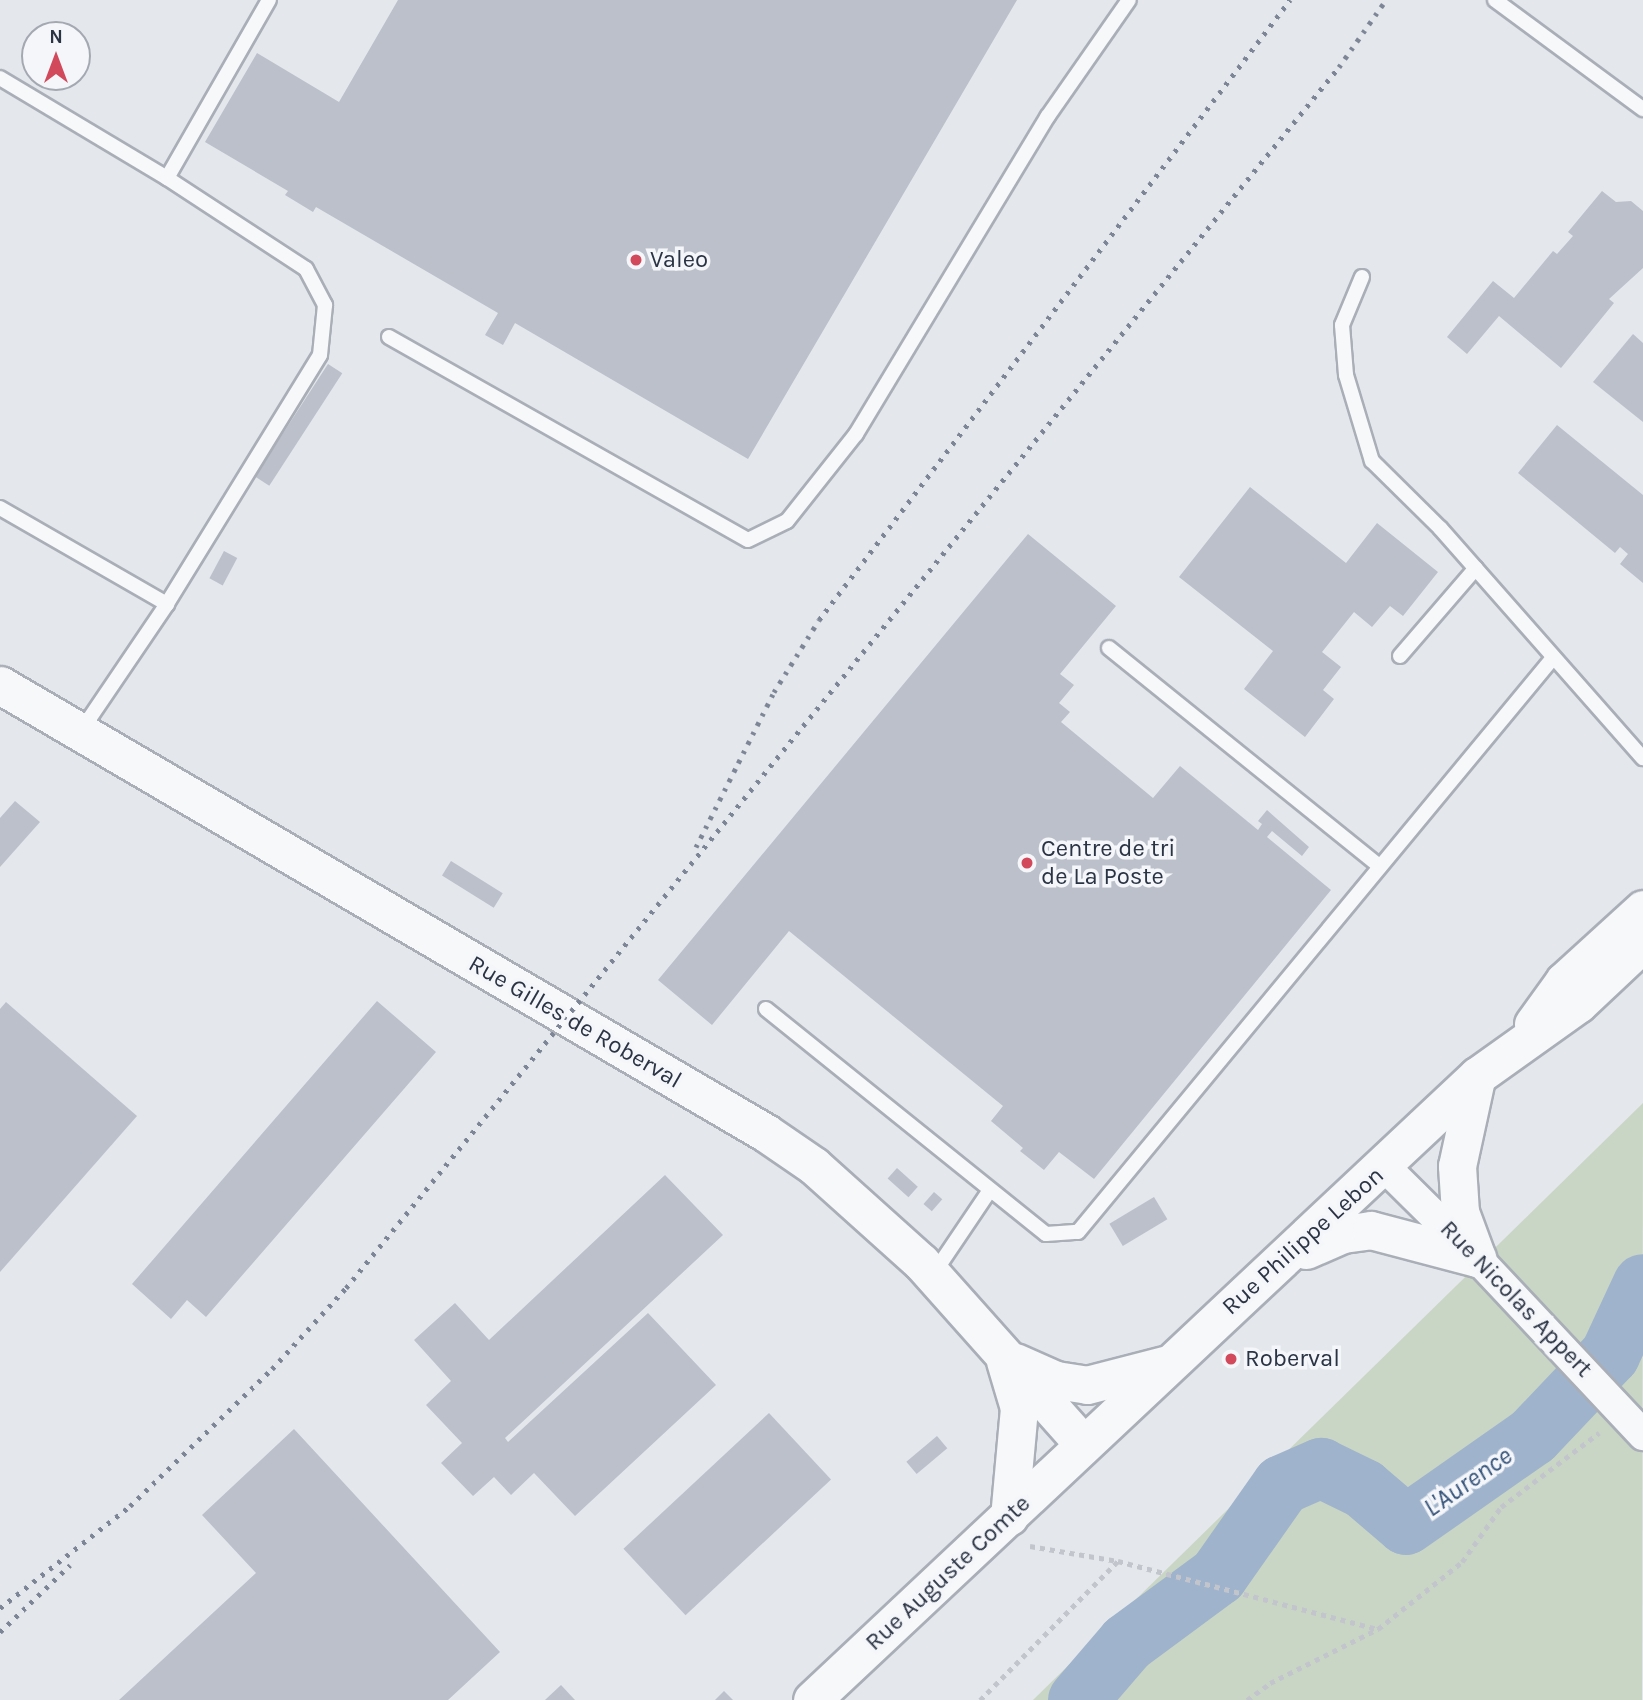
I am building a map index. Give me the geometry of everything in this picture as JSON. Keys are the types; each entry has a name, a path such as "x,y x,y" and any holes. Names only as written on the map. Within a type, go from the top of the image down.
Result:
{"street":[{"name":"Rue Gilles de Roberval","path":"0,685 766,1133 814,1166 933,1275 1083,1444"},
{"name":"Rue Philippe Lebon","path":"1524,1040 1564,981 1643,909"},
{"name":"Rue Philippe Lebon","path":"1083,1444 1385,1167 1477,1076 1578,1004 1643,943"},
{"path":"1477,1076 1463,1123 1457,1166 1460,1212 1477,1258"},
{"name":"Rue Nicolas Appert","path":"1385,1167 1477,1258 1634,1426"},
{"path":"1286,1259 1343,1234 1371,1230 1477,1258"},
{"path":"1004,1357 1056,1380 1087,1385 1168,1364"},
{"path":"998,1528 1019,1408 1004,1357"},
{"name":"Rue Auguste Comte","path":"812,1700 998,1528 1083,1444"}],"lane":[{"path":"167,178 269,0"},
{"path":"389,337 748,540 787,522 856,434 1048,116 1129,0"},
{"path":"1495,0 1643,109"},
{"path":"0,78 167,178 306,269 325,306 320,355 167,604 80,732"},
{"path":"1362,277 1342,325 1346,375 1372,461 1476,568 1539,638 1552,659 1643,758"},
{"path":"0,508 167,604"},
{"path":"1400,656 1476,568"},
{"path":"1109,648 1380,867"},
{"path":"766,1009 1045,1234 1078,1232 1552,659"},
{"path":"933,1275 990,1190"}],"path":[{"path":"1247,1700 1270,1683 1378,1629 1462,1562 1501,1507 1567,1453 1634,1426"},
{"path":"998,1528 1184,1578 1236,1595 1378,1629"},
{"path":"980,1700 1118,1561"}],"green space":[{"path":"1643,1103 1642,1700 1033,1700"}],"building":[{"name":"Valeo","path":"398,0 1017,0 748,459 515,323 503,345 485,335 498,313 316,207 313,212 285,195 288,191 205,142 257,53 339,102"},
{"path":"1602,191 1616,202 1631,201 1643,211 1643,268 1609,299 1614,303 1561,368 1499,316 1467,354 1447,337 1493,281 1514,298 1553,251 1557,254 1573,236 1568,232"},
{"path":"1633,334 1643,343 1643,422 1593,382"},
{"path":"328,364 342,373 269,486 255,476"},
{"path":"1557,425 1643,495 1643,583 1620,564 1628,554 1620,547 1615,553 1518,473"},
{"path":"1250,487 1346,563 1377,523 1438,572 1403,616 1390,606 1372,627 1354,612 1322,652 1341,667 1323,690 1334,699 1305,737 1244,689 1273,651 1179,577"},
{"name":"Centre de tri de La Poste","path":"1028,534 1116,606 1060,674 1074,685 1059,703 1070,712 1061,722 1153,798 1180,766 1258,830 1262,824 1258,821 1267,810 1309,847 1302,856 1272,831 1267,837 1331,890 1094,1179 1059,1152 1044,1170 1020,1151 1023,1148 991,1121 1003,1106 789,931 712,1025 658,980"},
{"path":"224,551 237,558 223,585 209,578"},
{"path":"15,801 40,822 0,867 0,818"},
{"path":"451,861 503,893 494,908 442,875"},
{"path":"377,1001 436,1052 206,1317 187,1300 171,1319 132,1284"},
{"path":"6,1002 137,1116 0,1272 0,1009"},
{"path":"897,1168 918,1187 908,1197 888,1178"},
{"path":"665,1175 723,1235 505,1438 508,1442 648,1313 716,1385 575,1516 534,1473 511,1495 494,1477 473,1496 441,1463 462,1443 426,1405 451,1381 414,1340 455,1303 489,1340"},
{"path":"934,1192 942,1199 932,1211 924,1204"},
{"path":"1154,1197 1167,1219 1123,1246 1109,1224"},
{"path":"769,1413 831,1480 686,1615 623,1549"},
{"path":"294,1429 500,1652 448,1700 119,1700 256,1573 202,1515"},
{"path":"937,1436 947,1448 917,1474 906,1462"},
{"path":"561,1685 575,1700 545,1700"},
{"path":"724,1691 733,1700 715,1700"}],"waterway":[{"name":"L'Aurence","path":"1078,1700 1127,1643 1218,1576 1282,1485 1321,1468 1364,1489 1406,1525 1533,1436 1610,1355 1643,1284"}],"railway":[{"path":"696,847 774,692 819,620 1290,0"},
{"path":"0,1608 130,1506 272,1369 346,1288 1339,67 1386,0"},
{"path":"0,1632 70,1565"}],"place":[{"name":"Valeo","path":"636,260"},
{"name":"Centre de tri de La Poste","path":"1027,863"},
{"name":"Roberval","path":"1231,1359"}]}
